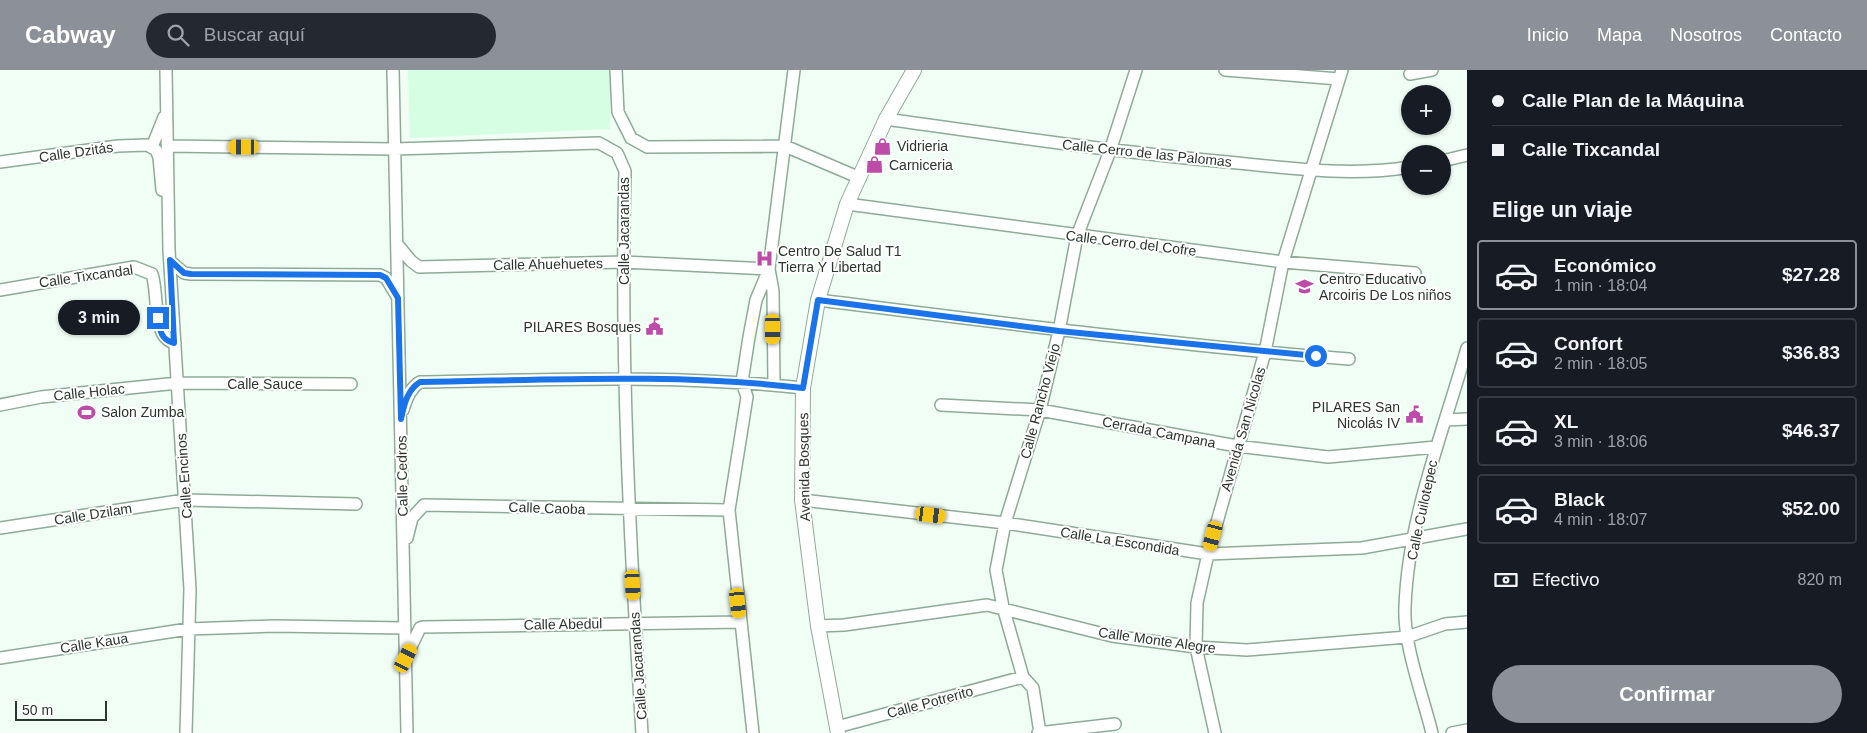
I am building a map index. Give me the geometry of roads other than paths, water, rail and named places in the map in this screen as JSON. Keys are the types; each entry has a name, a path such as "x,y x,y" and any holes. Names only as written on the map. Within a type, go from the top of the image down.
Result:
{"street":[{"name":"Calle Encinos","path":"166,70 170,260 190,589 186,733"},
{"name":"Calle Cedros","path":"393,70 407,733"},
{"path":"616,70 618,112 631,138 647,147 785,146 860,178"},
{"path":"753,733 729,510 747,397 742,382 756,300 769,269 794,70"},
{"name":"Avenida Bosques","path":"837,730 818,626 802,500 803,388 818,300 847,204 886,119 914,70"},
{"name":"Calle Rancho Viejo","path":"1039,733 1033,688 1023,677 1003,607 996,570 1005,523 1040,410 1059,331 1077,236 1110,151 1136,70"},
{"path":"1225,70 1340,74"},
{"path":"1410,74 1432,70"},
{"name":"Avenida San Nicolas","path":"1215,733 1196,647 1197,603 1208,554 1265,352 1283,262 1340,74"},
{"path":"167,108 152,147 156,150 159,157 163,206 169,214"},
{"name":"Calle Cerro de las Palomas","path":"886,119 1110,151 1312,170 1387,171 1401,169"},
{"name":"Calle Jacarandas","path":"168,146 395,148 599,143 617,153 625,171 625,379 629,510 642,733"},
{"name":"Calle Dzitás","path":"0,162 118,146 147,145 152,147"},
{"path":"1451,159 1467,155"},
{"name":"Calle Cerro del Cofre","path":"847,204 1283,262 1415,274"},
{"name":"Calle Ahuehuetes","path":"397,244 411,261 419,267 624,262 769,269"},
{"path":"170,260 184,273 191,274 380,275 386,278 398,298"},
{"name":"Calle Tixcandal","path":"0,290 134,267 145,269 152,274 156,285 160,333 167,341 174,343"},
{"path":"769,269 773,291 774,385"},
{"path":"818,300 1059,331 1349,359"},
{"name":"Calle Cuilotepec","path":"1432,733 1407,636 1405,608 1412,540 1436,447 1447,420 1467,348"},
{"path":"401,419 408,395 415,385 420,382 625,379 742,382 803,388"},
{"name":"Calle Sauce","path":"178,383 352,384"},
{"name":"Calle Holac","path":"0,404 41,397 178,383"},
{"name":"Cerrada Campana","path":"941,405 1040,410 1238,446 1328,457 1436,447"},
{"path":"1447,420 1467,419"},
{"path":"185,500 356,504"},
{"name":"Calle Dzilam","path":"0,528 185,500"},
{"name":"Calle La Escondida","path":"802,500 1005,523 1208,554 1362,548 1467,529"},
{"name":"Calle Caoba","path":"404,557 412,518 424,505 629,510 729,510"},
{"name":"Calle Monte Alegre","path":"818,626 844,625 988,605 1003,607 1112,636 1196,647 1246,650 1407,636 1445,624 1467,622"},
{"name":"Calle Abedul","path":"406,658 420,628 423,627 635,622 740,622"},
{"path":"188,629 274,626 405,628"},
{"name":"Calle Kaua","path":"0,658 188,629"},
{"name":"Calle Potrerito","path":"837,730 1023,677"},
{"path":"1039,733 1087,730 1115,724"},
{"path":"1452,733 1467,730"}],"place":[{"name":"Vidrieria","path":"883,146"},
{"name":"Carniceria","path":"875,165"},
{"name":"Centro De Salud T1 Tierra Y Libertad","path":"764,259"},
{"name":"Centro Educativo Arcoiris De Los niños","path":"1305,287"},
{"name":"PILARES Bosques","path":"655,327"},
{"name":"Salon Zumba","path":"87,412"},
{"name":"PILARES San Nicolás IV","path":"1414,415"}]}
